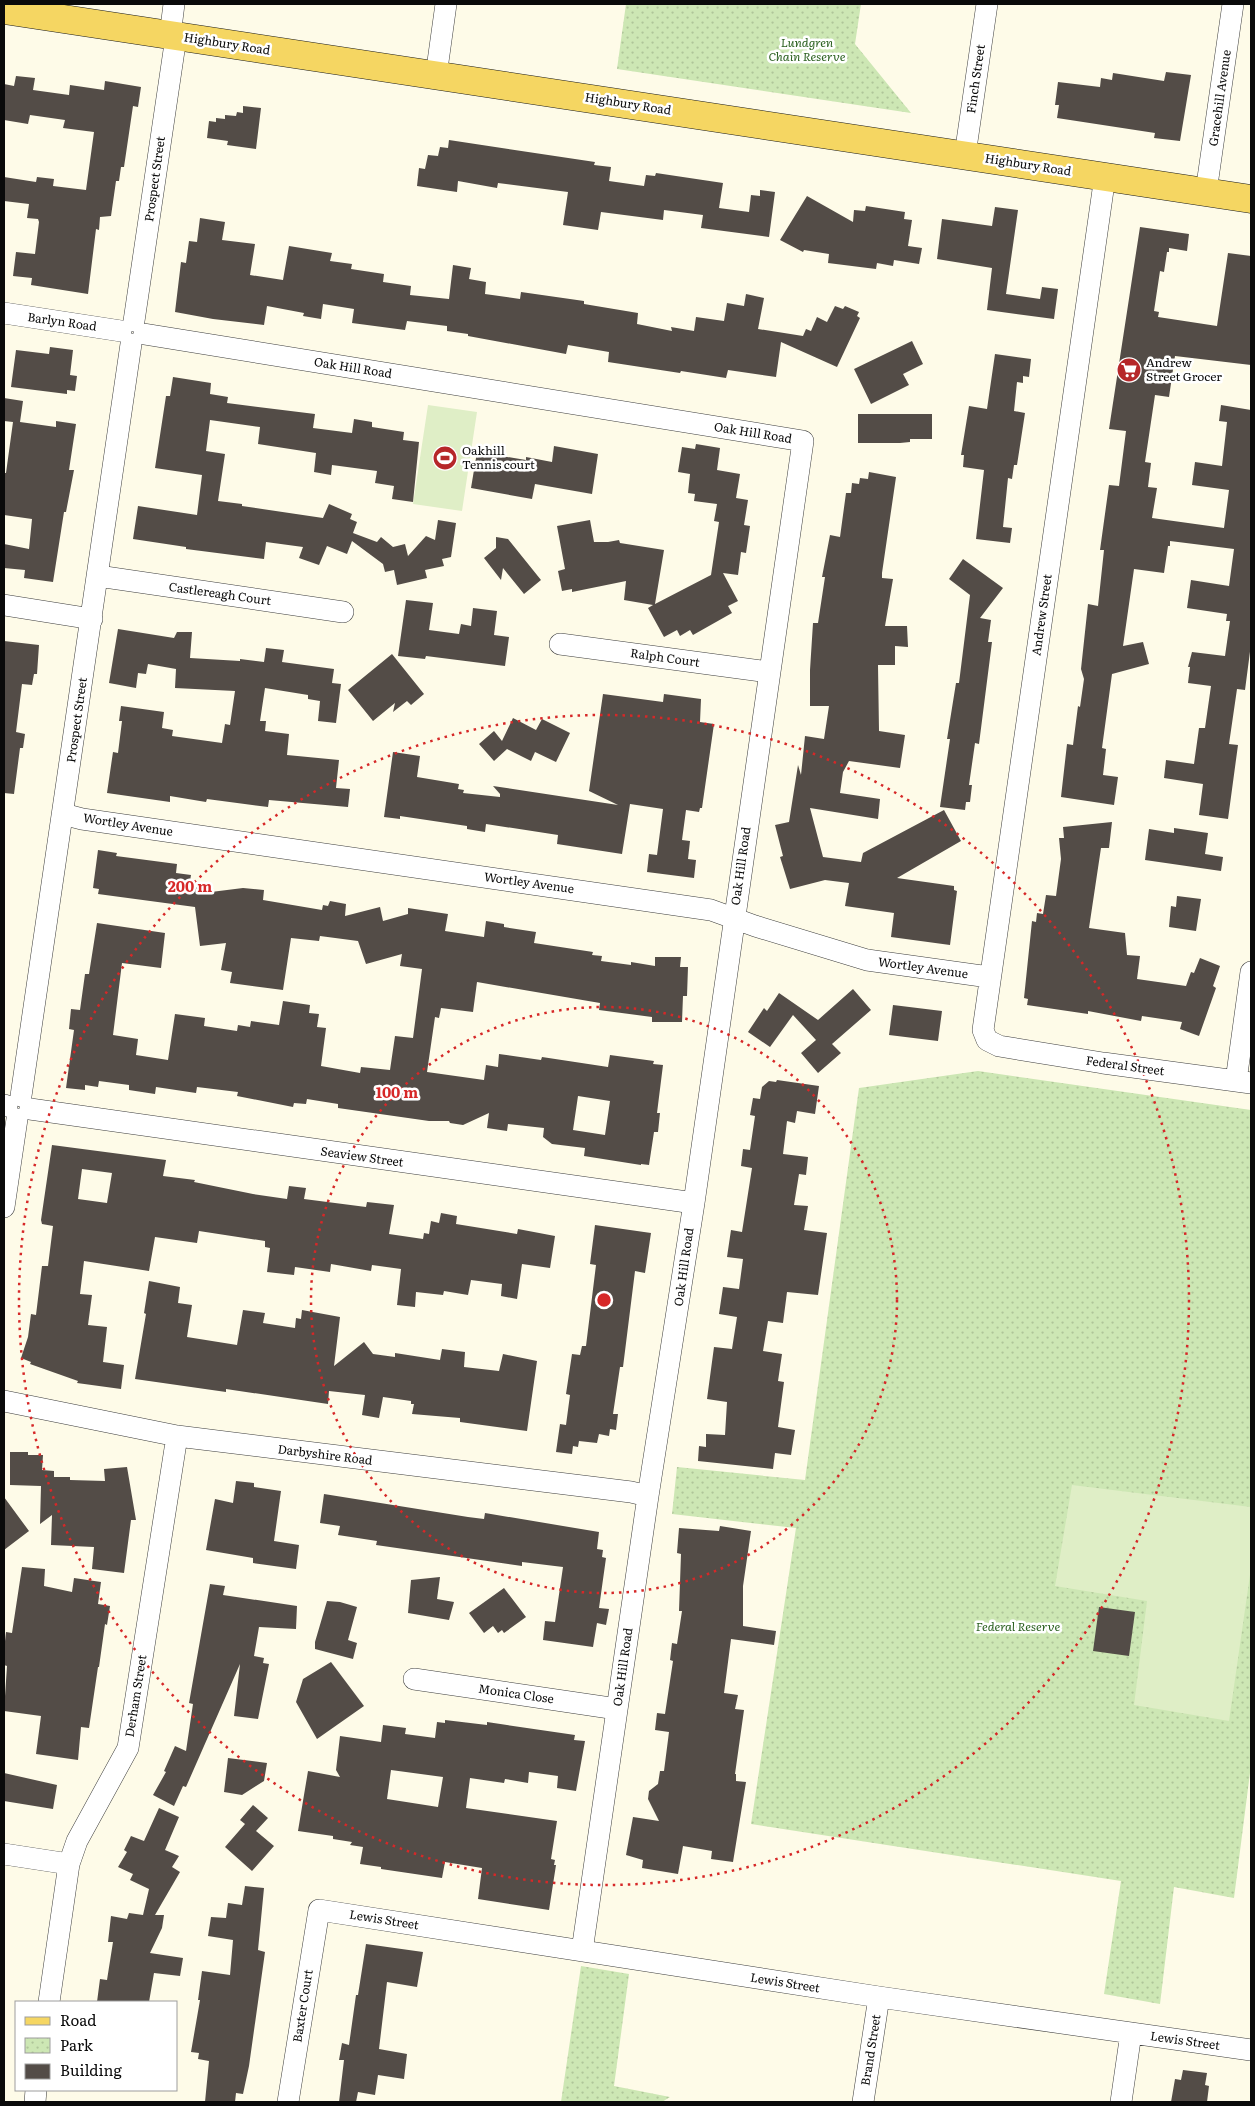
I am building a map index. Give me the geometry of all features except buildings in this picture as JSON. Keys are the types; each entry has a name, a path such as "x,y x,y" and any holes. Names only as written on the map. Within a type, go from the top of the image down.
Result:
{"main road":[{"name":"Highbury Road","path":"4,10 1251,199"}],"street":[{"name":"Prospect Street","path":"4,1207 16,1107 92,619 173,36 174,4"},
{"path":"436,76 446,4"},
{"name":"Finch Street","path":"965,155 987,4"},
{"name":"Gracehill Avenue","path":"1206,192 1233,4"},
{"name":"Andrew Street","path":"999,1046 987,1040 983,1030 989,977 1105,176"},
{"name":"Barlyn Road","path":"4,313 132,333"},
{"name":"Oak Hill Road","path":"132,333 803,440 694,1204 648,1496 582,1951"},
{"name":"Castlereagh Court","path":"98,576 343,612"},
{"path":"4,605 92,619"},
{"name":"Ralph Court","path":"560,644 769,672"},
{"name":"Wortley Avenue","path":"63,814 82,819 711,910 755,926 867,960 989,977"},
{"path":"1244,1082 1251,972"},
{"name":"Federal Street","path":"999,1046 1103,1063 1244,1082"},
{"name":"Seaview Street","path":"16,1107 694,1204"},
{"name":"Darbyshire Road","path":"4,1401 177,1436 631,1492 648,1496"},
{"name":"Derham Street","path":"49,2001 69,1864 77,1841 128,1748 177,1436"},
{"name":"Monica Close","path":"414,1679 617,1708"},
{"path":"4,1854 69,1864"},
{"name":"Lewis Street","path":"319,1910 879,1997 1251,2050"},
{"name":"Baxter Court","path":"288,2102 319,1910"},
{"name":"Brand Street","path":"862,2102 879,1997"},
{"path":"1122,2102 1131,2033"}],"green space":[{"name":"Lundgren Chain Reserve","path":"626,4 861,4 855,44 911,113 617,69"},
{"name":"Oakhill Tennis court","path":"428,405 477,412 462,511 413,504"},
{"name":"Federal Reserve","path":"978,1071 1251,1110 1251,1765 1234,1898 1174,1887 1160,2004 1104,1994 1121,1881 751,1824 796,1528 672,1514 677,1467 805,1480 859,1088"},
{"path":"1072,1485 1251,1507 1251,1568 1229,1721 1134,1705 1147,1601 1055,1586"},
{"path":"581,1966 629,1974 614,2086 670,2097 662,2102 561,2102"}],"place":[{"name":"Andrew Street Grocer","path":"1129,370"},
{"name":"Oakhill Tennis court","path":"445,458"}]}
